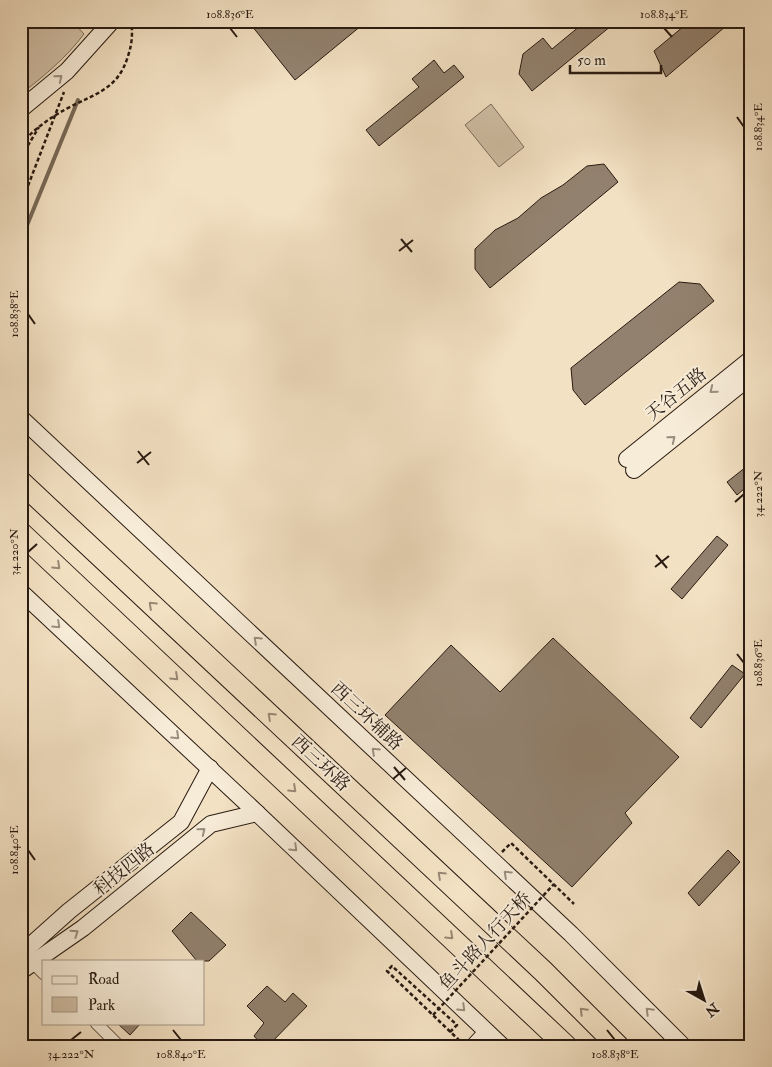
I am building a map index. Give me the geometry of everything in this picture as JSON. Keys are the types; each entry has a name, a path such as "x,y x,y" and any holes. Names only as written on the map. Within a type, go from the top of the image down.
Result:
{"highway":[{"name":"西三环路","path":"21,482 536,964 618,1046"},
{"path":"21,532 566,1046"}],"main road":[{"path":"21,109 68,71 112,21"},
{"name":"天谷五路","path":"751,359 630,464 751,376"},
{"name":"西三环辅路","path":"21,418 571,934 683,1046"},
{"path":"21,592 258,813 502,1046"},
{"name":"科技四路","path":"25,962 69,911 180,822 210,768"},
{"name":"科技四路","path":"25,962 83,928 211,824 258,813"},
{"path":"474,1046 487,1032"}],"street":[{"path":"25,962 42,973"},
{"path":"97,1024 119,1046"}],"path":[{"path":"21,145 27,136 39,127 67,108 106,90 119,76 127,61 132,44 130,21"},
{"path":"21,204 64,92"},
{"path":"21,157 39,127"},
{"path":"511,843 574,904"},
{"name":"鱼斗路人行天桥","path":"433,1015 554,884"},
{"path":"450,1032 457,1025 392,966 387,971 450,1032 465,1046"}],"green space":[{"path":"33,21 72,21 84,34 62,59 21,94 21,31"},
{"path":"491,104 524,147 499,167 465,125"}],"building":[{"path":"248,21 294,21 297,26 303,21 367,21 295,80"},
{"path":"586,21 617,21 532,91 519,74 523,54 543,38 552,49"},
{"path":"690,21 732,21 666,77 654,51"},
{"path":"434,60 444,73 454,65 464,77 379,146 366,130 419,87 412,79"},
{"path":"604,164 618,182 490,288 475,269 475,249 495,230 518,218 541,198 563,185 587,166"},
{"path":"679,282 700,284 714,301 585,405 573,390 571,368"},
{"path":"751,463 751,483 737,495 727,482"},
{"path":"717,536 728,545 682,599 671,589"},
{"path":"553,638 679,757 625,813 632,823 572,887 385,715 451,645 500,692"},
{"path":"732,665 745,674 701,728 690,718"},
{"path":"728,850 740,862 699,906 688,893"},
{"path":"191,912 226,945 209,961 196,960 172,931"},
{"path":"267,986 285,1002 293,993 307,1006 268,1046 263,1046 254,1036 264,1023 247,1006"},
{"path":"118,1024 140,1024 130,1035"}],"waterway":[{"path":"21,240 78,100"}]}
